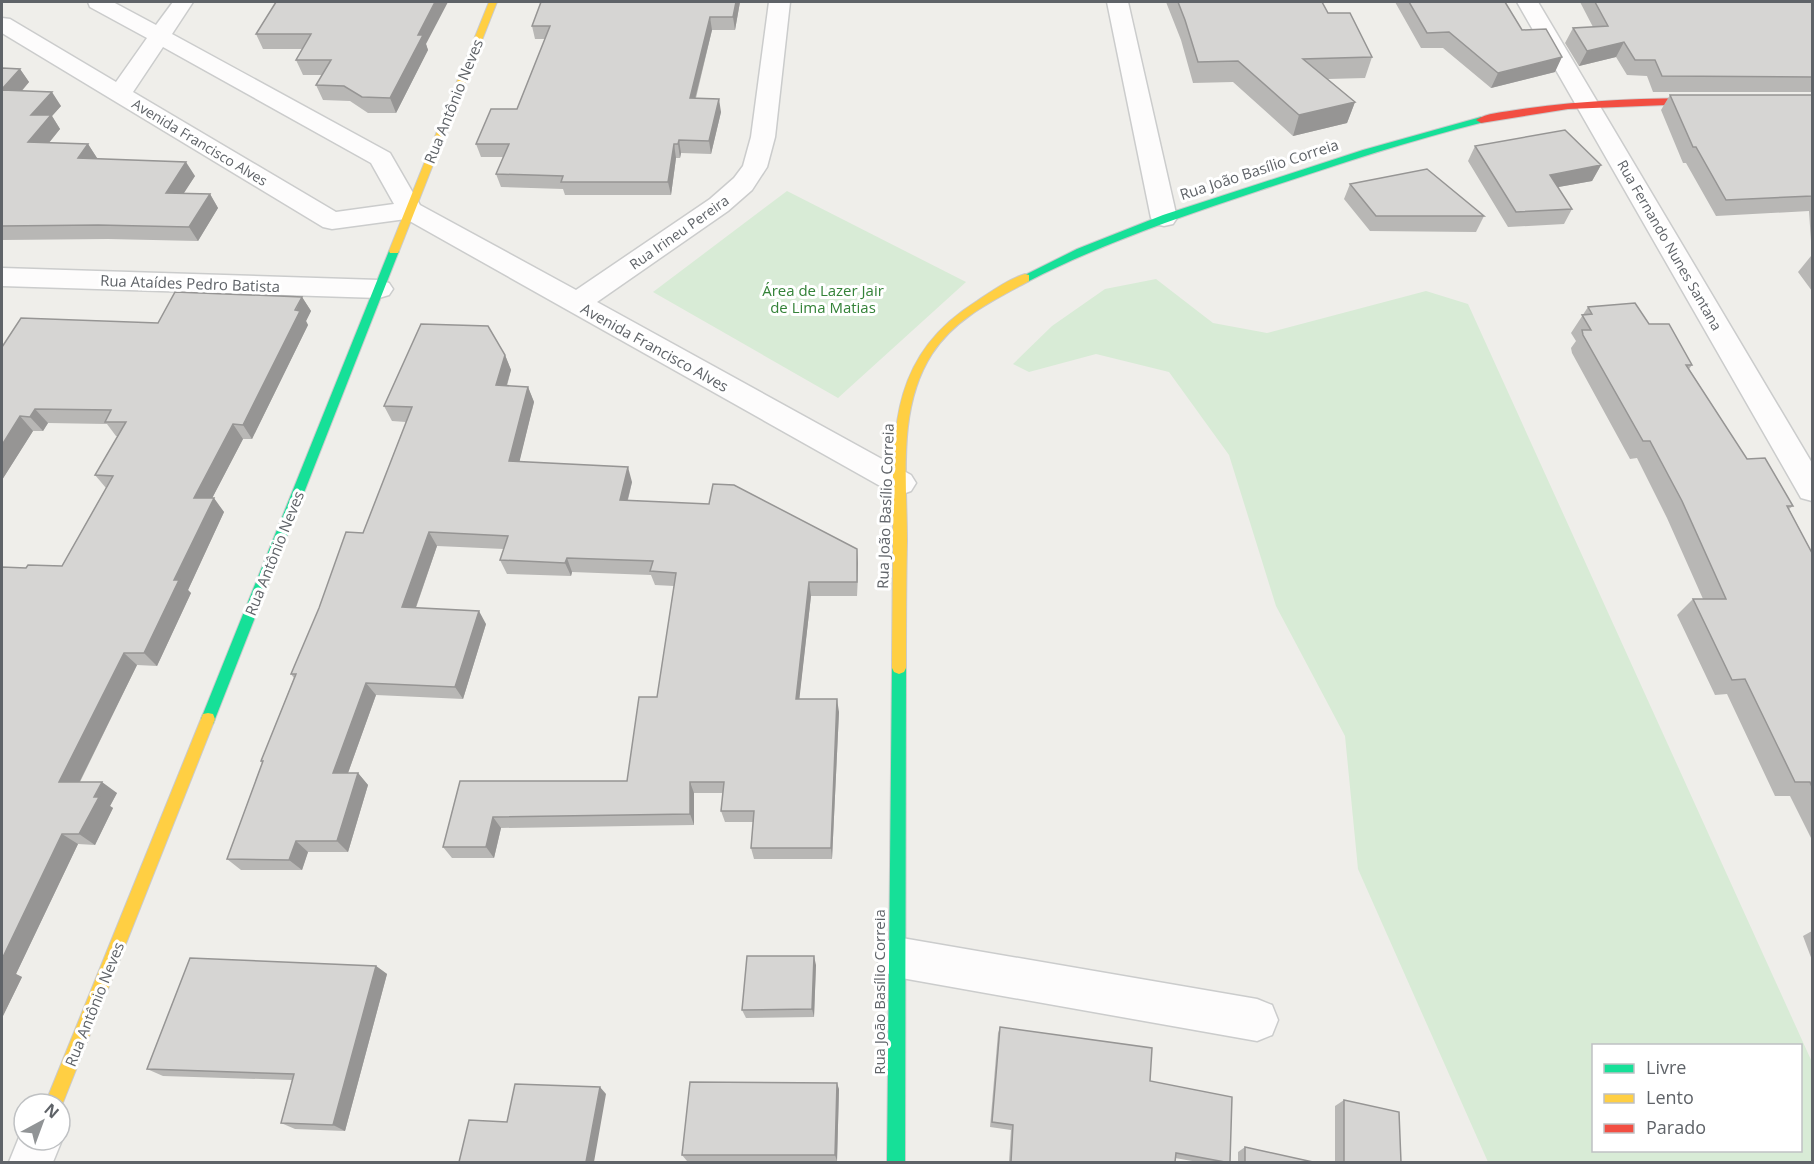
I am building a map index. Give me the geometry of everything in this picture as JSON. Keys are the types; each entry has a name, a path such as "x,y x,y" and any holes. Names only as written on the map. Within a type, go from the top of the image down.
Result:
{"street":[{"path":"98,2 381,158 410,210"},
{"path":"120,94 183,2"},
{"name":"Rua Antônio Neves","path":"59,1092 493,2"},
{"name":"Rua Irineu Pereira","path":"577,303 719,205 743,184 755,166 763,137 780,2"},
{"path":"1116,2 1164,218"},
{"name":"Rua Fernando Nunes Santana","path":"1527,2 1812,489"},
{"name":"Avenida Francisco Alves","path":"2,24 332,221 410,210 900,483"},
{"name":"Rua João Basílio Correia","path":"896,1162 900,483 904,420 909,388 923,360 940,336 984,301 1038,270 1082,250 1164,218 1377,147 1508,115 1585,101 1729,101"},
{"name":"Rua Ataídes Pedro Batista","path":"2,277 379,289"},
{"path":"896,957 1257,1020"}],"green space":[{"name":"Área de Lazer Jair de Lima Matias","path":"787,191 966,282 838,398 653,292"},
{"path":"1156,279 1213,323 1267,333 1426,291 1468,304 1812,1062 1812,1162 1488,1162 1358,869 1345,736 1276,606 1229,455 1169,372 1096,354 1029,372 1013,364 1052,326 1105,289"}],"building":[{"path":"276,2 435,2 418,35 423,35 390,98 362,97 344,86 316,85 331,60 296,60 311,34 256,34"},
{"path":"541,2 736,2 733,17 710,17 690,98 719,99 709,141 679,140 678,144 674,144 668,182 561,182 563,176 496,174 509,144 476,144 491,109 517,109 550,26 532,26"},
{"path":"1178,2 1322,2 1328,13 1350,13 1372,57 1303,59 1355,102 1299,115 1238,61 1198,62"},
{"path":"1409,2 1505,2 1522,30 1546,29 1562,57 1498,73 1449,32 1427,33"},
{"path":"1595,2 1812,2 1812,77 1662,76 1655,60 1635,60 1624,42 1587,51 1573,28 1608,26"},
{"path":"2,68 20,69 2,89"},
{"path":"2,90 52,92 31,115 51,115 28,142 88,144 78,158 186,162 166,193 210,194 189,227 2,226"},
{"path":"1670,95 1812,95 1812,196 1726,200 1696,147 1693,147"},
{"path":"1565,130 1601,165 1550,175 1572,209 1516,212 1475,146"},
{"path":"1427,169 1484,216 1376,216 1350,184"},
{"path":"175,292 302,297 295,310 300,311 243,425 233,424 194,498 214,498 174,580 179,580 144,653 124,653 59,782 102,782 94,797 99,797 79,834 62,834 2,959 2,567 62,566 113,476 95,475 126,422 105,422 111,410 35,409 30,417 20,416 2,445 2,347 21,318 158,323"},
{"path":"1635,303 1649,324 1669,324 1692,365 1686,365 1747,459 1765,458 1793,506 1787,506 1812,553 1812,787 1810,782 1795,782 1745,679 1732,680 1693,599 1726,599 1682,501 1650,441 1643,441 1583,335 1582,330 1591,330 1582,315 1592,314 1588,307"},
{"path":"421,324 488,326 505,355 496,385 528,387 509,461 628,467 620,500 709,504 713,484 734,485 857,549 857,582 809,582 796,699 837,699 831,848 751,848 754,811 721,811 724,782 690,782 690,814 493,817 486,847 443,847 460,781 627,781 639,697 657,697 676,573 650,571 653,561 567,558 565,563 500,560 508,536 429,532 402,607 479,611 455,687 366,683 333,773 358,773 337,841 296,841 289,860 227,859 263,761 261,761 296,674 291,674 319,608 346,532 363,533 412,407 384,406"},
{"path":"747,956 814,956 812,1009 742,1010"},
{"path":"190,958 376,966 333,1125 281,1123 294,1074 147,1069"},
{"path":"1000,1027 1152,1048 1150,1081 1232,1097 1230,1162 1176,1153 1175,1162 1011,1162 1013,1125 992,1122"},
{"path":"690,1082 837,1083 835,1155 682,1155"},
{"path":"515,1084 600,1087 586,1162 459,1162 469,1120 507,1122"},
{"path":"1344,1100 1399,1112 1401,1162 1344,1162"},
{"path":"1245,1147 1313,1162 1245,1162"}],"traffic: fast":[{"path":"1025,278 1109,239 1167,218 1367,152 1481,120"},
{"path":"208,719 394,251"},
{"path":"896,1162 899,668"}],"traffic: slow":[{"path":"394,251 493,2"},
{"path":"899,668 900,468 908,395 927,352 947,328 972,309 1025,278"},
{"path":"59,1092 208,719"}],"traffic: jam":[{"path":"1481,120 1568,106 1652,101 1712,101"}]}
